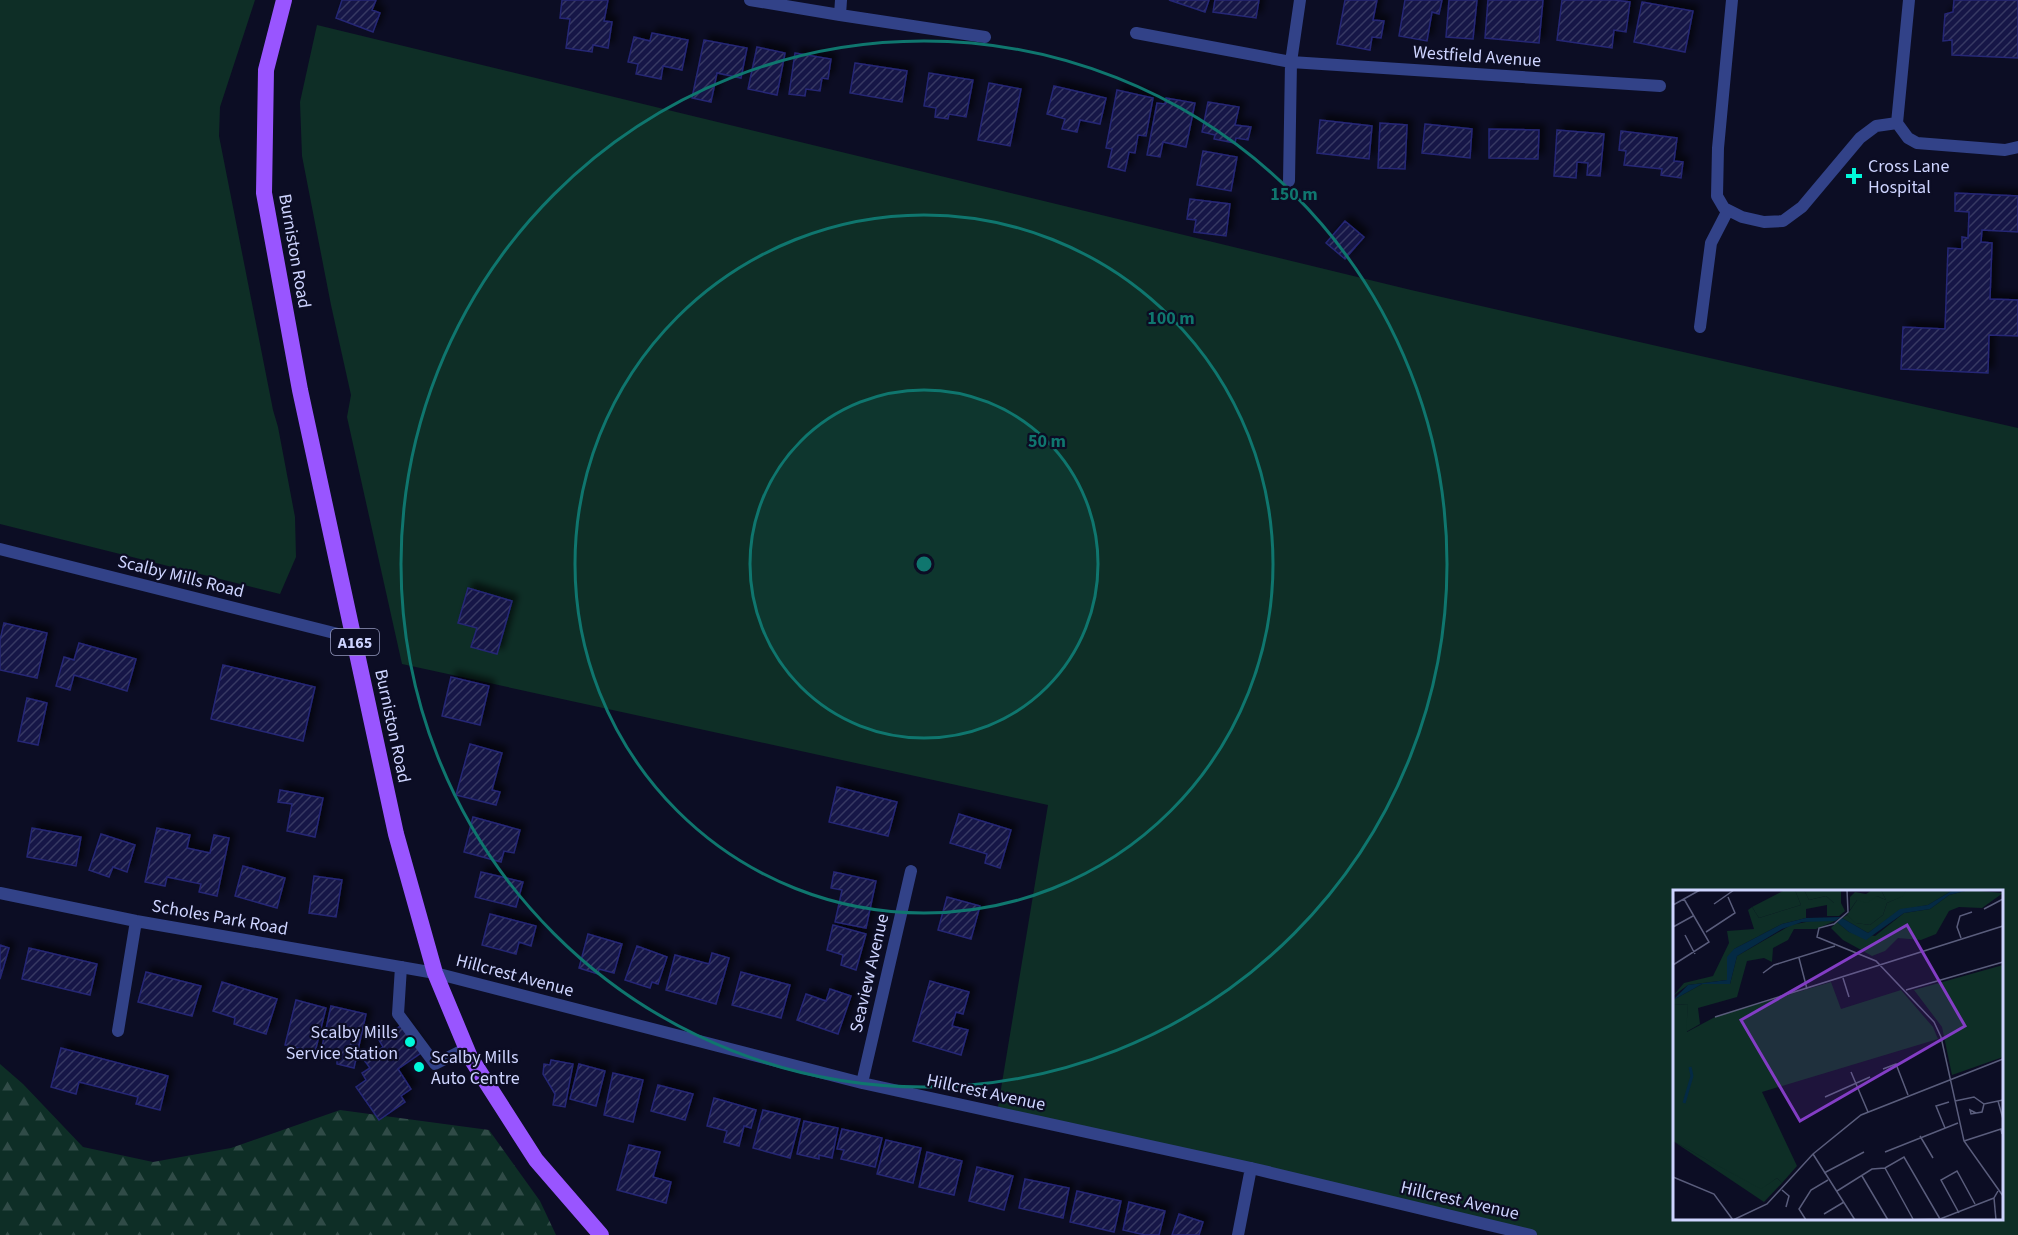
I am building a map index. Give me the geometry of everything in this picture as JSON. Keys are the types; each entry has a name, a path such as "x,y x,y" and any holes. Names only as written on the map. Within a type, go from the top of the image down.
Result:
{"main road":[{"name":"Burniston Road","path":"284,0 266,70 264,193 300,390 396,834 435,973 470,1057 536,1160 601,1235"}],"street":[{"path":"750,0 985,36"},
{"path":"840,15 841,0"},
{"path":"1289,181 1291,62 1300,0"},
{"path":"1732,0 1718,148 1717,196 1728,210 1742,217 1764,222 1782,221 1802,207 1860,138 1876,126 1897,123"},
{"path":"1909,0 1904,70 1898,96 1897,123 1908,138 1917,143 2005,150 2018,147"},
{"name":"Westfield Avenue","path":"1136,33 1291,62 1660,86"},
{"path":"1700,327 1711,243 1728,210"},
{"name":"Scalby Mills Road","path":"0,549 354,638"},
{"name":"Seaview Avenue","path":"862,1083 911,871"},
{"name":"Scholes Park Road","path":"0,893 136,921 435,973"},
{"path":"118,1030 136,921"},
{"path":"401,967 398,1014 435,1064 467,1048"},
{"name":"Hillcrest Avenue","path":"435,973 862,1083 1251,1168 1531,1235"},
{"path":"1238,1235 1251,1168"}],"green space":[{"path":"0,0 255,0 220,107 219,136 295,517 296,557 280,594 0,524"},
{"path":"317,25 1411,290 2018,428 2018,1235 1531,1235 997,1113 1048,805 402,664 347,417 351,395 302,156 300,102"},
{"path":"0,1064 23,1084 83,1147 153,1162 231,1148 340,1110 489,1130 540,1201 556,1235 0,1235"}],"building":[{"path":"342,0 376,0 372,10 380,13 373,32 336,18"},
{"path":"562,0 608,0 604,21 612,22 608,48 593,45 592,52 566,48 570,19 560,18"},
{"path":"1169,0 1209,0 1205,12"},
{"path":"1215,0 1259,0 1256,18 1213,12"},
{"path":"1345,0 1377,0 1373,20 1384,21 1381,38 1372,37 1370,50 1337,44"},
{"path":"1405,0 1442,0 1439,14 1432,12 1427,41 1399,36"},
{"path":"1449,0 1477,0 1473,39 1446,37"},
{"path":"1488,0 1543,0 1539,43 1485,38"},
{"path":"1562,0 1630,2 1626,32 1614,30 1612,48 1557,40"},
{"path":"1954,0 2018,0 2018,58 1952,55 1952,40 1943,41 1945,14 1953,12"},
{"path":"1642,2 1693,11 1685,52 1634,42"},
{"path":"652,33 688,40 682,70 663,66 661,79 636,74 638,64 628,62 634,37 650,41"},
{"path":"704,40 747,48 741,78 717,73 711,102 692,98"},
{"path":"757,47 785,53 777,95 748,89"},
{"path":"795,53 831,59 828,79 822,78 820,91 806,89 805,96 789,94"},
{"path":"855,63 907,71 902,102 850,93"},
{"path":"929,73 973,80 966,117 949,114 948,119 935,117 936,108 924,106"},
{"path":"989,83 1021,89 1010,146 978,140"},
{"path":"1054,86 1106,98 1100,124 1080,120 1077,132 1062,129 1065,119 1047,114"},
{"path":"1117,90 1153,98 1146,136 1138,135 1135,153 1129,152 1125,171 1108,167 1112,149 1106,148"},
{"path":"1166,98 1195,103 1186,147 1163,142 1160,157 1147,155 1157,103 1165,104"},
{"path":"1208,102 1239,107 1235,125 1251,127 1248,140 1236,138 1235,143 1214,139 1215,135 1202,132"},
{"path":"1320,120 1372,126 1369,159 1317,153"},
{"path":"1380,123 1407,125 1405,169 1378,168"},
{"path":"1425,124 1472,129 1470,158 1422,153"},
{"path":"1489,129 1539,130 1538,159 1489,158"},
{"path":"1557,130 1604,134 1600,176 1587,175 1588,163 1577,162 1576,178 1554,176"},
{"path":"1621,131 1677,138 1674,161 1683,162 1681,178 1661,175 1662,169 1624,165 1626,151 1619,150"},
{"path":"1203,151 1237,157 1231,191 1197,185"},
{"path":"1955,193 2018,196 2018,232 1982,230 1981,242 1992,243 1990,299 2018,300 2018,336 1989,335 1988,373 1901,369 1903,327 1945,329 1948,248 1962,249 1962,237 1968,238 1969,212 1955,211"},
{"path":"1190,199 1230,204 1226,236 1194,232 1196,220 1187,219"},
{"path":"1345,221 1364,237 1345,259 1326,243"},
{"path":"468,588 512,601 497,654 471,647 477,628 458,623"},
{"path":"4,623 47,633 37,678 0,670 0,640"},
{"path":"79,643 136,659 127,691 74,675 70,690 56,686 64,657 74,660"},
{"path":"223,665 315,687 303,741 211,719"},
{"path":"451,677 489,686 480,725 442,716"},
{"path":"27,698 47,703 38,745 18,741"},
{"path":"470,744 502,753 492,790 500,792 496,805 456,795"},
{"path":"837,787 897,802 888,836 829,822"},
{"path":"280,790 323,798 315,837 287,831 292,804 278,802"},
{"path":"959,814 1011,830 1000,868 985,863 987,854 950,843"},
{"path":"473,817 520,830 514,853 504,851 501,862 464,852"},
{"path":"32,828 81,837 76,866 27,857"},
{"path":"157,828 190,835 187,848 210,853 214,835 229,838 217,896 199,892 201,884 167,877 165,886 145,882"},
{"path":"101,834 135,845 127,872 113,867 109,877 89,870"},
{"path":"243,866 285,878 277,908 235,896"},
{"path":"481,872 523,882 516,907 475,897"},
{"path":"834,872 876,881 866,928 835,922 842,890 831,888"},
{"path":"314,876 342,880 336,917 309,913"},
{"path":"947,897 980,906 971,939 938,930"},
{"path":"490,914 536,926 531,946 519,942 516,954 482,945"},
{"path":"833,925 866,934 856,970 841,965 843,955 827,950"},
{"path":"588,934 622,944 614,973 599,969 598,974 579,968"},
{"path":"0,945 9,948 0,979"},
{"path":"637,946 667,957 658,984 652,982 650,988 625,980"},
{"path":"29,948 97,964 90,995 22,979"},
{"path":"712,953 729,958 716,1004 666,990 675,955 709,964"},
{"path":"146,972 201,986 192,1016 138,1002"},
{"path":"741,972 790,985 781,1018 732,1005"},
{"path":"930,981 969,992 963,1014 956,1012 952,1026 968,1030 961,1055 913,1041"},
{"path":"222,982 277,999 266,1034 234,1024 235,1018 213,1011"},
{"path":"830,989 851,996 838,1034 797,1020 806,994 826,1001"},
{"path":"296,1000 326,1008 315,1052 285,1045"},
{"path":"331,1006 366,1014 354,1068 337,1064 337,1060 320,1056"},
{"path":"402,1025 421,1053 398,1069 411,1089 401,1096 405,1102 379,1120 356,1087 366,1080 362,1073 370,1068 364,1060 383,1047 379,1040"},
{"path":"61,1048 168,1076 160,1110 136,1104 138,1097 79,1082 76,1094 51,1087"},
{"path":"551,1060 573,1064 565,1107 553,1105 555,1094 543,1074 544,1064 550,1065"},
{"path":"579,1064 605,1071 596,1106 570,1099"},
{"path":"613,1073 643,1080 633,1122 604,1115"},
{"path":"658,1085 693,1094 685,1120 651,1111"},
{"path":"714,1098 756,1110 751,1128 744,1126 739,1146 724,1142 727,1131 707,1126"},
{"path":"763,1110 800,1119 790,1158 753,1148"},
{"path":"804,1121 838,1128 832,1158 819,1155 819,1159 797,1154"},
{"path":"842,1129 882,1138 875,1167 841,1159 844,1150 837,1149"},
{"path":"886,1140 921,1148 913,1183 877,1174"},
{"path":"629,1145 660,1152 653,1177 671,1182 666,1203 617,1190"},
{"path":"927,1152 962,1161 954,1195 919,1187"},
{"path":"977,1167 1013,1176 1004,1210 969,1201"},
{"path":"1025,1179 1069,1188 1063,1218 1019,1208"},
{"path":"1077,1191 1121,1201 1114,1232 1070,1222"},
{"path":"1129,1202 1165,1211 1159,1235 1145,1235 1123,1230"},
{"path":"1179,1214 1203,1222 1199,1235 1172,1235"}],"place":[{"name":"Cross Lane Hospital","path":"1854,176"},
{"name":"Scalby Mills Service Station","path":"410,1042"},
{"name":"Scalby Mills Auto Centre","path":"419,1067"}]}
